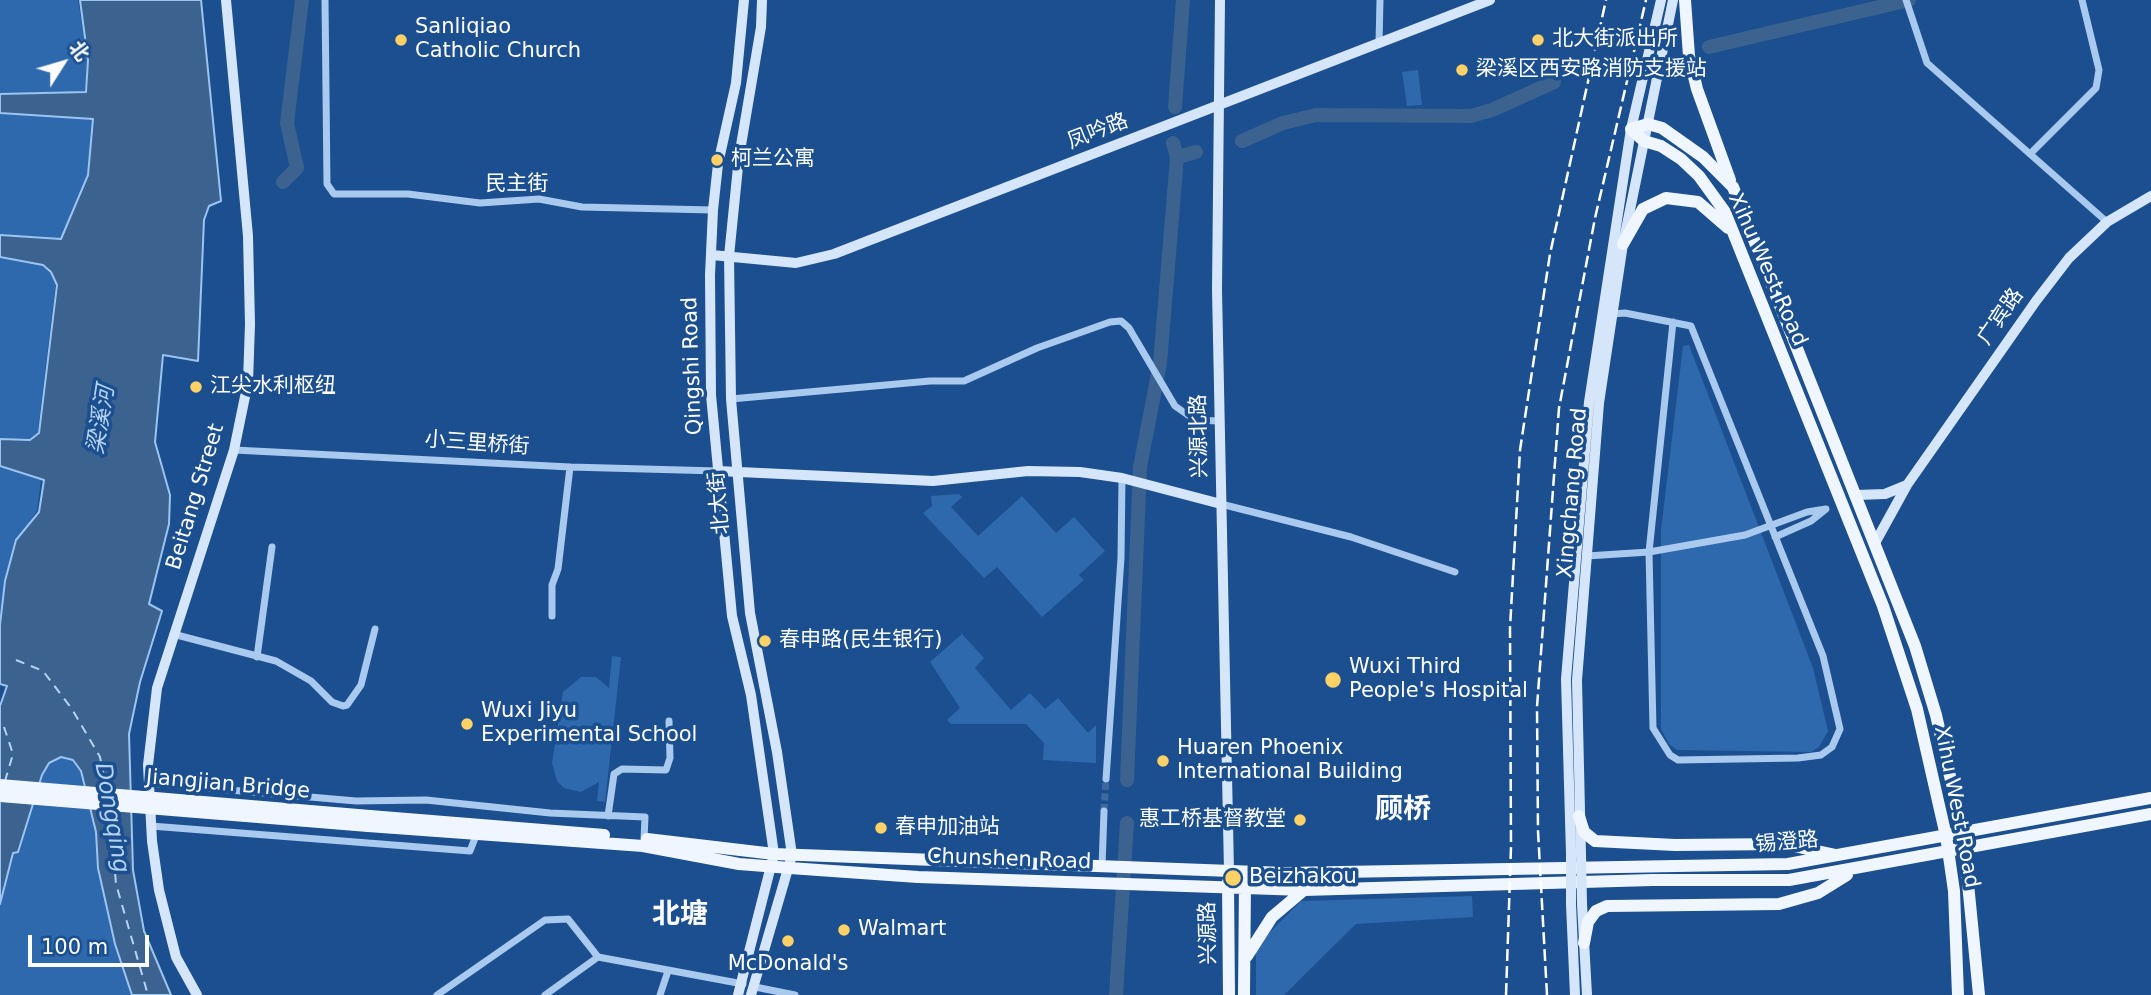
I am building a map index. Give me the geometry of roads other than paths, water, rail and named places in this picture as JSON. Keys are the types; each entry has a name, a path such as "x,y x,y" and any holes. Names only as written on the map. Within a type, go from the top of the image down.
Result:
{"main road":[{"name":"Beitang Street","path":"197,995 176,957 159,890 149,783 157,688 234,450 248,382 248,236 226,0"},
{"name":"Qingshi Road","path":"744,0 736,83 718,164 713,210 710,283 711,396 732,616 751,695 774,860"},
{"name":"北大街","path":"753,991 792,855 777,752 750,613 731,399 729,256 739,157 761,27 762,0"},
{"name":"兴源北路","path":"1220,0 1219,421 1228,871"},
{"name":"凤吟路","path":"712,255 796,262 834,254 1490,0"},
{"name":"Xingchang Road","path":"1576,995 1576,854 1566,679 1580,503 1589,402 1631,130 1661,0"},
{"name":"Xingchang Road","path":"1576,854 1579,816 1577,680 1599,403 1623,244 1673,0"},
{"path":"1685,0 1689,56 1697,89 1733,187"},
{"path":"1631,130 1648,124"},
{"name":"Xihu West Road","path":"1648,124 1683,140 1733,187 1915,646 1936,715 1964,833 1979,995"},
{"name":"Xihu West Road","path":"1631,130 1644,141 1671,152 1699,176 1726,212 1783,351 1905,668 1946,836 1954,891 1958,995"},
{"name":"广宾路","path":"1875,543 1907,485 2069,258 2107,222 2151,196"},
{"path":"1623,244 1643,209 1666,198 1698,202 1711,210 1737,239"},
{"path":"1783,351 1796,346"},
{"path":"718,471 921,481 1028,471 1080,472 1127,479 1221,504"},
{"path":"1856,495 1885,494 1907,485"},
{"name":"Jiangjian Bridge","path":"0,785 369,821"},
{"name":"Jiangjian Bridge","path":"0,796 369,821"},
{"name":"锡澄路","path":"1420,871 1788,864 2151,798"},
{"name":"锡澄路","path":"1652,880 1789,880 2151,814"},
{"path":"1579,816 1584,832 1595,841 1675,845 1784,844 1840,856"},
{"name":"Chunshen Road","path":"369,821 643,846 740,864 792,855 1245,872 1420,871"},
{"name":"Chunshen Road","path":"477,830 644,839 774,860 790,868 918,877 1304,890 1652,880"},
{"path":"740,990 774,860"},
{"path":"1584,943 1588,922 1596,911 1608,906 1779,904 1818,893 1855,870"},
{"name":"兴源路","path":"1228,871 1229,995"},
{"path":"1244,995 1245,872"},
{"path":"1245,959 1265,926 1304,890"},
{"name":"Xingchang Road","path":"1576,904 1584,943 1587,995"}],"street":[{"name":"民主街","path":"325,0 327,184 334,194 408,194 480,203 523,198 582,207 713,210"},
{"path":"1379,43 1380,0"},
{"path":"1906,0 1927,63 2107,222"},
{"path":"2030,153 2095,88 2099,70 2082,0"},
{"path":"1612,314 1625,313 1691,326 1823,656 1839,714 1840,729 1832,747 1821,755 1798,758 1678,760 1670,755 1653,728 1649,552 1673,323"},
{"path":"731,399 930,381 964,381 1037,348 1111,322 1121,321 1129,328 1167,392 1185,416 1195,420 1219,421"},
{"name":"小三里桥街","path":"234,450 570,467 718,471"},
{"path":"551,616 552,586 558,569 570,467"},
{"path":"1106,779 1127,479"},
{"path":"1587,556 1649,552 1745,535 1842,502"},
{"path":"1221,504 1351,537 1455,572"},
{"path":"1774,537 1811,521 1826,509"},
{"path":"257,657 272,547"},
{"path":"173,634 276,661 311,681 332,702 346,705 361,685 375,629"},
{"path":"608,816 614,774 622,769 666,770 670,758 669,721"},
{"path":"149,783 356,801 426,800 550,813 645,817 644,839"},
{"path":"1102,867 1104,811"},
{"path":"151,825 470,850 477,830"},
{"path":"438,995 545,920 568,919 598,957 668,971 740,990"},
{"path":"545,995 598,957"},
{"path":"660,995 668,971"},
{"path":"753,991 795,995"}],"water":[{"path":"80,0 201,0 221,201 209,206 204,220 198,361 163,355 155,442 170,495 169,524 149,604 162,611 140,682 129,734 133,870 144,931 171,995 132,995 115,944 98,868 96,832 81,771 73,760 61,757 49,763 42,775 18,852 13,853 0,904 0,706 7,686 0,684 0,625 5,581 16,540 39,512 44,480 0,466 0,439 30,440 39,433 57,285 51,272 43,265 0,257 0,235 61,239 88,175 93,119 0,113 0,94 86,92 88,60"}],"waterway":[{"path":"283,182 297,168 287,123 302,0"},
{"path":"1175,107 1183,0"},
{"path":"1709,47 1909,0"},
{"path":"1242,141 1283,123 1316,115 1471,116 1492,110 1554,82"},
{"path":"1127,780 1140,467 1160,363 1177,157 1173,143"},
{"path":"1177,157 1196,152"},
{"path":"1116,995 1127,823"}],"tunnel":[{"path":"1104,811 1106,779"}],"railway":[{"path":"1506,995 1511,847 1510,628 1520,450 1550,254 1606,0"},
{"path":"1547,995 1538,831 1537,707 1559,408 1595,218 1646,0"}],"place":[{"name":"Sanliqiao Catholic Church","path":"401,40"},
{"name":"北大街派出所","path":"1538,40"},
{"name":"梁溪区西安路消防支援站","path":"1462,70"},
{"name":"柯兰公寓","path":"717,160"},
{"name":"江尖水利枢纽","path":"196,387"},
{"name":"春申路(民生银行)","path":"765,641"},
{"name":"Wuxi Third People's Hospital","path":"1333,680"},
{"name":"Wuxi Jiyu Experimental School","path":"467,724"},
{"name":"Huaren Phoenix International Building","path":"1163,761"},
{"name":"惠工桥基督教堂","path":"1300,820"},
{"name":"春申加油站","path":"881,828"},
{"name":"Beizhakou","path":"1233,878"},
{"name":"Walmart","path":"844,930"},
{"name":"McDonald's","path":"788,941"}],"district":[{"name":"顾桥","path":"1403,811"},
{"name":"北塘","path":"680,916"}],"water label":[{"name":"梁溪河","path":"102,420"},
{"name":"Dongqing","path":"111,818"}]}
